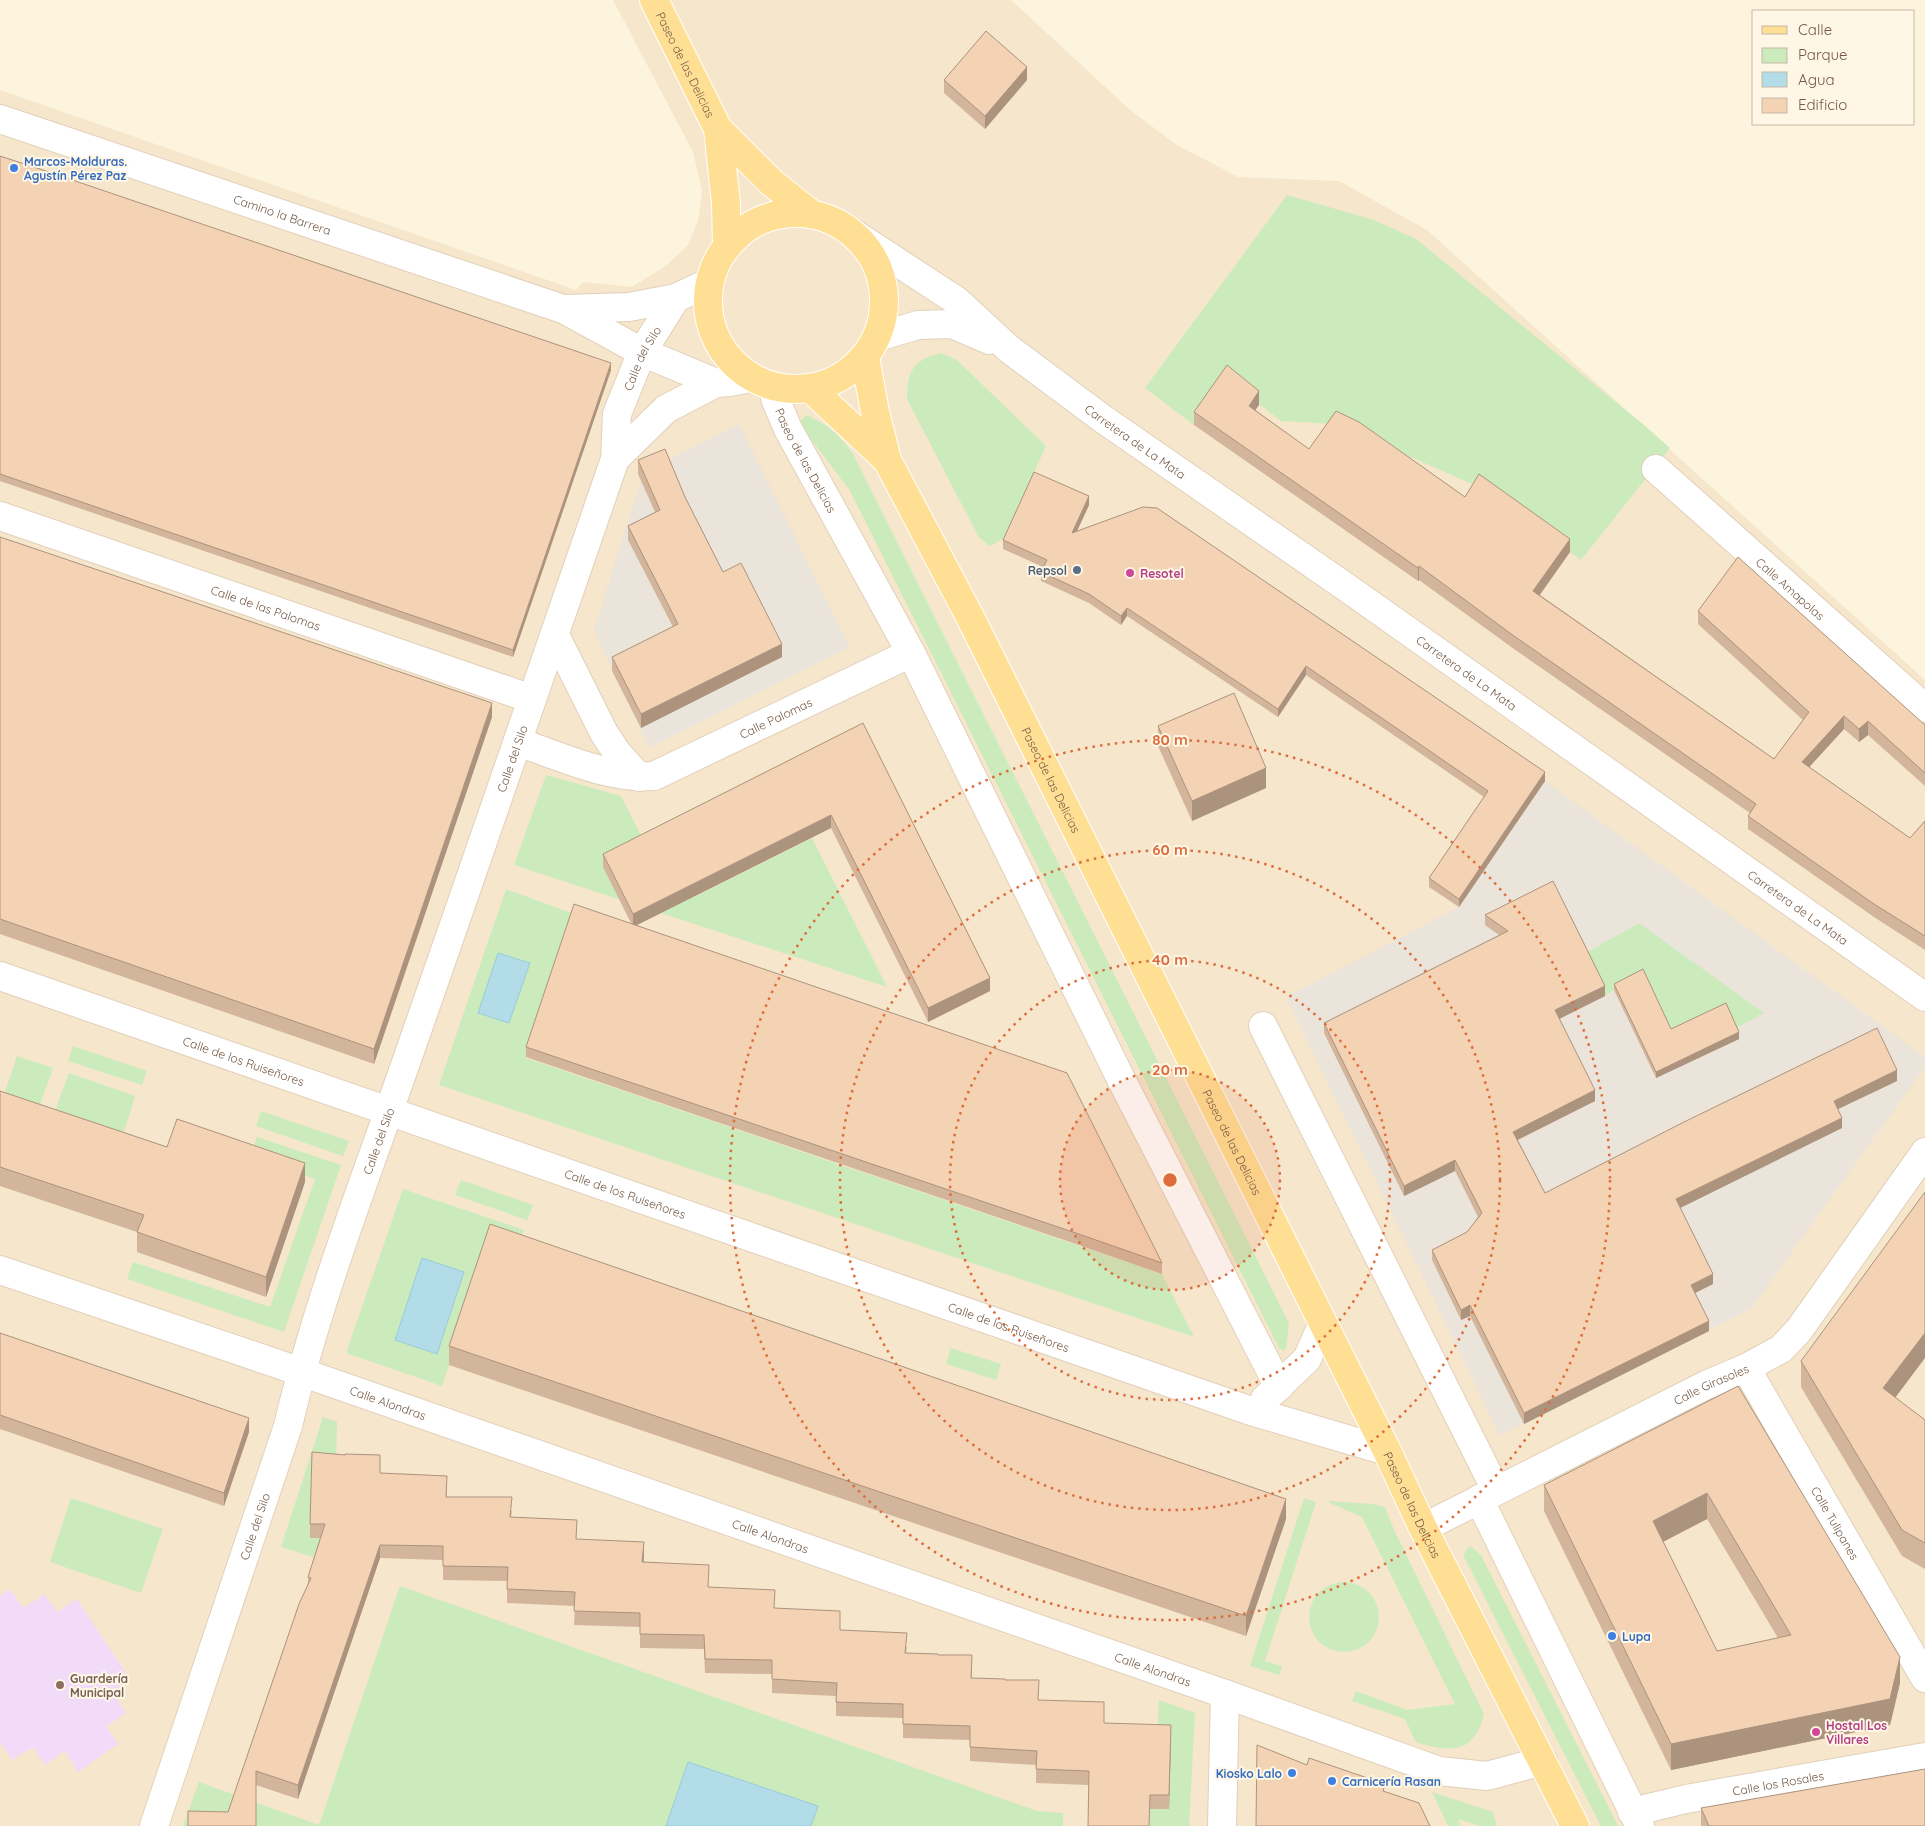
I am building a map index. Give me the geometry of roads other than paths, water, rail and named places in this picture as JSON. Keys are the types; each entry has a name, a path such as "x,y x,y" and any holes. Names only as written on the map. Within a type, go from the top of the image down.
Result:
{"main road":[{"name":"Paseo de las Delicias","path":"654,0 718,129 771,182 810,213"},
{"name":"Paseo de las Delicias","path":"718,129 726,204 727,246"},
{"path":"780,213 810,213 835,221 856,235 873,256 883,282 885,310 871,347 840,378 810,388 791,390 762,382 730,360 715,337 708,310 710,282 716,263 727,246 750,225 780,213"},
{"name":"Paseo de las Delicias","path":"871,347 875,412 886,460 970,617 1388,1451 1423,1528 1575,1826"},
{"name":"Paseo de las Delicias","path":"810,388 886,460"}],"street":[{"name":"Camino la Barrera","path":"0,119 564,309 642,352 716,383"},
{"name":"Carretera de La Mata","path":"856,235 957,301 1009,349 1103,419 1353,592 1925,997"},
{"path":"676,298 710,282"},
{"name":"Camino la Barrera","path":"564,309 629,307 676,298"},
{"name":"Calle del Silo","path":"154,1826 288,1426 300,1372 366,1175 615,460 617,414 642,352 676,298"},
{"name":"Carretera de La Mata","path":"871,347 918,325 952,324 1009,349"},
{"name":"Calle del Silo","path":"615,460 666,409 716,383 762,382"},
{"name":"Paseo de las Delicias","path":"762,382 776,401 788,429 911,653 1127,1090 1279,1387"},
{"name":"Calle Amapolas","path":"1656,469 1925,708"},
{"name":"Calle de las Palomas","path":"0,516 532,699"},
{"path":"555,635 604,734 618,754 639,777"},
{"name":"Calle Palomas","path":"518,742 613,774 639,777 654,776 911,653"},
{"name":"Calle de los Ruiseñores","path":"0,976 1251,1411 1388,1451"},
{"path":"1263,1026 1488,1494 1636,1819"},
{"name":"Calle Girasoles","path":"1423,1528 1781,1349 1799,1330 1925,1152"},
{"name":"Calle Alondras","path":"0,1270 300,1372 1225,1694 1439,1771 1487,1776 1543,1761"},
{"path":"1251,1411 1307,1359 1323,1323"},
{"name":"Calle Tulipanes","path":"1746,1368 1925,1678"},
{"path":"1222,1826 1225,1694"},
{"name":"Calle los Rosales","path":"1636,1819 1686,1799 1925,1757"}],"water":[{"path":"498,953 530,963 509,1023 478,1013"},
{"path":"422,1258 464,1272 437,1354 395,1340"},
{"path":"688,1762 818,1806 811,1826 666,1826"}],"place":[{"name":"Marcos-Molduras. Agustín Pérez Paz","path":"14,168"},
{"name":"Repsol","path":"1077,570"},
{"name":"Resotel","path":"1130,573"},
{"name":"Lupa","path":"1612,1636"},
{"name":"Guardería Municipal","path":"60,1685"},
{"name":"Hostal Los Villares","path":"1816,1732"},
{"name":"Kiosko Lalo","path":"1292,1773"},
{"name":"Carnicería Rasan","path":"1332,1781"}]}
